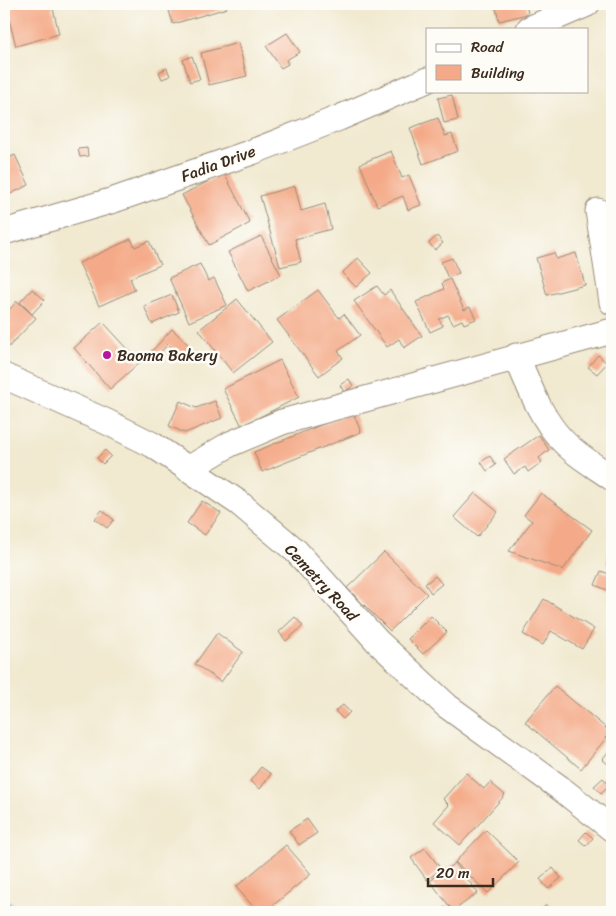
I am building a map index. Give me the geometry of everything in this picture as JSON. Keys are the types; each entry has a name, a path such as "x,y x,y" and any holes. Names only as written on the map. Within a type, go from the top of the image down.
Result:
{"street":[{"path":"531,28 587,4"},
{"name":"Fadia Drive","path":"4,232 114,200 252,152 339,118 426,80"},
{"path":"598,211 612,302"},
{"path":"188,469 230,444 282,422 612,331"},
{"path":"516,356 546,420 560,439 580,456 612,478"},
{"name":"Cemetry Road","path":"4,376 107,422 153,445 239,502 296,551 378,642 447,706 560,788 612,829"}],"building":[{"path":"5,4 52,4 59,34 16,46"},
{"path":"167,4 226,4 227,8 173,24"},
{"path":"495,4 526,4 528,14 499,21"},
{"path":"287,33 300,52 286,60 288,64 281,68 266,46"},
{"path":"238,43 247,76 209,85 201,53"},
{"path":"192,56 200,79 190,82 183,60"},
{"path":"167,68 170,76 162,79 159,72"},
{"path":"452,95 458,120 444,123 438,98"},
{"path":"438,118 445,136 452,134 458,151 423,164 410,128"},
{"path":"87,148 88,156 80,157 78,149"},
{"path":"4,149 8,158 15,155 29,185 4,197"},
{"path":"391,151 402,178 409,175 421,205 408,210 403,196 377,206 360,164"},
{"path":"224,173 250,223 209,245 182,195"},
{"path":"295,186 301,211 325,204 331,229 295,239 301,262 280,267 260,196"},
{"path":"261,236 281,275 248,291 228,252"},
{"path":"437,236 443,243 435,250 429,243"},
{"path":"131,239 135,247 149,241 160,265 130,278 135,290 99,306 79,263"},
{"path":"554,253 556,259 576,253 585,285 547,295 536,258"},
{"path":"358,258 372,273 356,287 342,273"},
{"path":"452,258 459,273 448,278 441,262"},
{"path":"200,264 208,281 214,278 227,305 189,322 169,278"},
{"path":"450,279 464,310 470,307 476,319 464,324 462,320 453,324 448,315 439,319 443,326 430,332 416,302 444,289 442,283"},
{"path":"377,286 384,295 390,290 422,336 404,348 399,339 387,347 354,301"},
{"path":"32,289 45,300 32,314 20,302"},
{"path":"318,290 339,318 344,314 360,335 338,351 343,358 319,376 277,320"},
{"path":"172,295 179,312 152,324 144,306"},
{"path":"237,299 272,342 233,373 199,330"},
{"path":"17,301 36,318 4,352 4,306 9,310"},
{"name":"Baoma Bakery","path":"103,322 140,362 110,389 74,348"},
{"path":"172,329 191,347 182,357 168,344 157,356 152,351"},
{"path":"598,355 607,363 597,374 588,367"},
{"path":"280,360 299,397 242,426 223,389"},
{"path":"349,379 353,386 344,392 340,385"},
{"path":"180,401 196,408 215,401 222,418 185,433 169,426"},
{"path":"353,412 361,432 262,472 254,452"},
{"path":"539,435 549,450 539,458 542,462 528,472 525,467 514,474 504,459"},
{"path":"105,450 111,456 103,464 97,458"},
{"path":"490,456 496,465 487,471 481,462"},
{"path":"475,493 498,512 477,537 454,517"},
{"path":"541,493 592,530 563,570 509,551 532,521 524,515"},
{"path":"202,501 221,513 205,535 187,523"},
{"path":"102,510 114,520 107,528 95,519"},
{"path":"611,527 612,565 607,565"},
{"path":"384,552 427,594 390,631 347,588"},
{"path":"601,571 612,575 612,592 595,585"},
{"path":"435,576 442,584 431,593 425,584"},
{"path":"544,599 594,629 582,649 551,631 543,645 523,634"},
{"path":"431,616 447,632 423,654 408,639"},
{"path":"295,617 303,626 286,641 279,632"},
{"path":"217,633 243,652 221,682 195,664"},
{"path":"555,686 611,732 581,769 525,722"},
{"path":"343,705 350,712 343,719 335,711"},
{"path":"612,748 612,768 602,759"},
{"path":"261,767 271,774 260,789 250,781"},
{"path":"466,773 484,789 490,782 505,795 460,845 434,822 449,805 443,799"},
{"path":"603,778 609,785 601,793 594,786"},
{"path":"307,819 317,833 299,845 289,831"},
{"path":"486,830 519,862 488,893 455,862"},
{"path":"586,832 593,838 586,846 579,840"},
{"path":"286,845 311,874 265,912 258,912 236,887"},
{"path":"425,848 441,869 427,880 411,858"},
{"path":"455,863 478,893 453,911 430,881"},
{"path":"553,868 561,878 548,889 540,879"},
{"path":"546,905 554,912 539,912"},
{"path":"445,907 449,912 438,912"}],"waterway":[{"path":"4,903 21,912"}],"place":[{"name":"Baoma Bakery","path":"107,355"}]}
